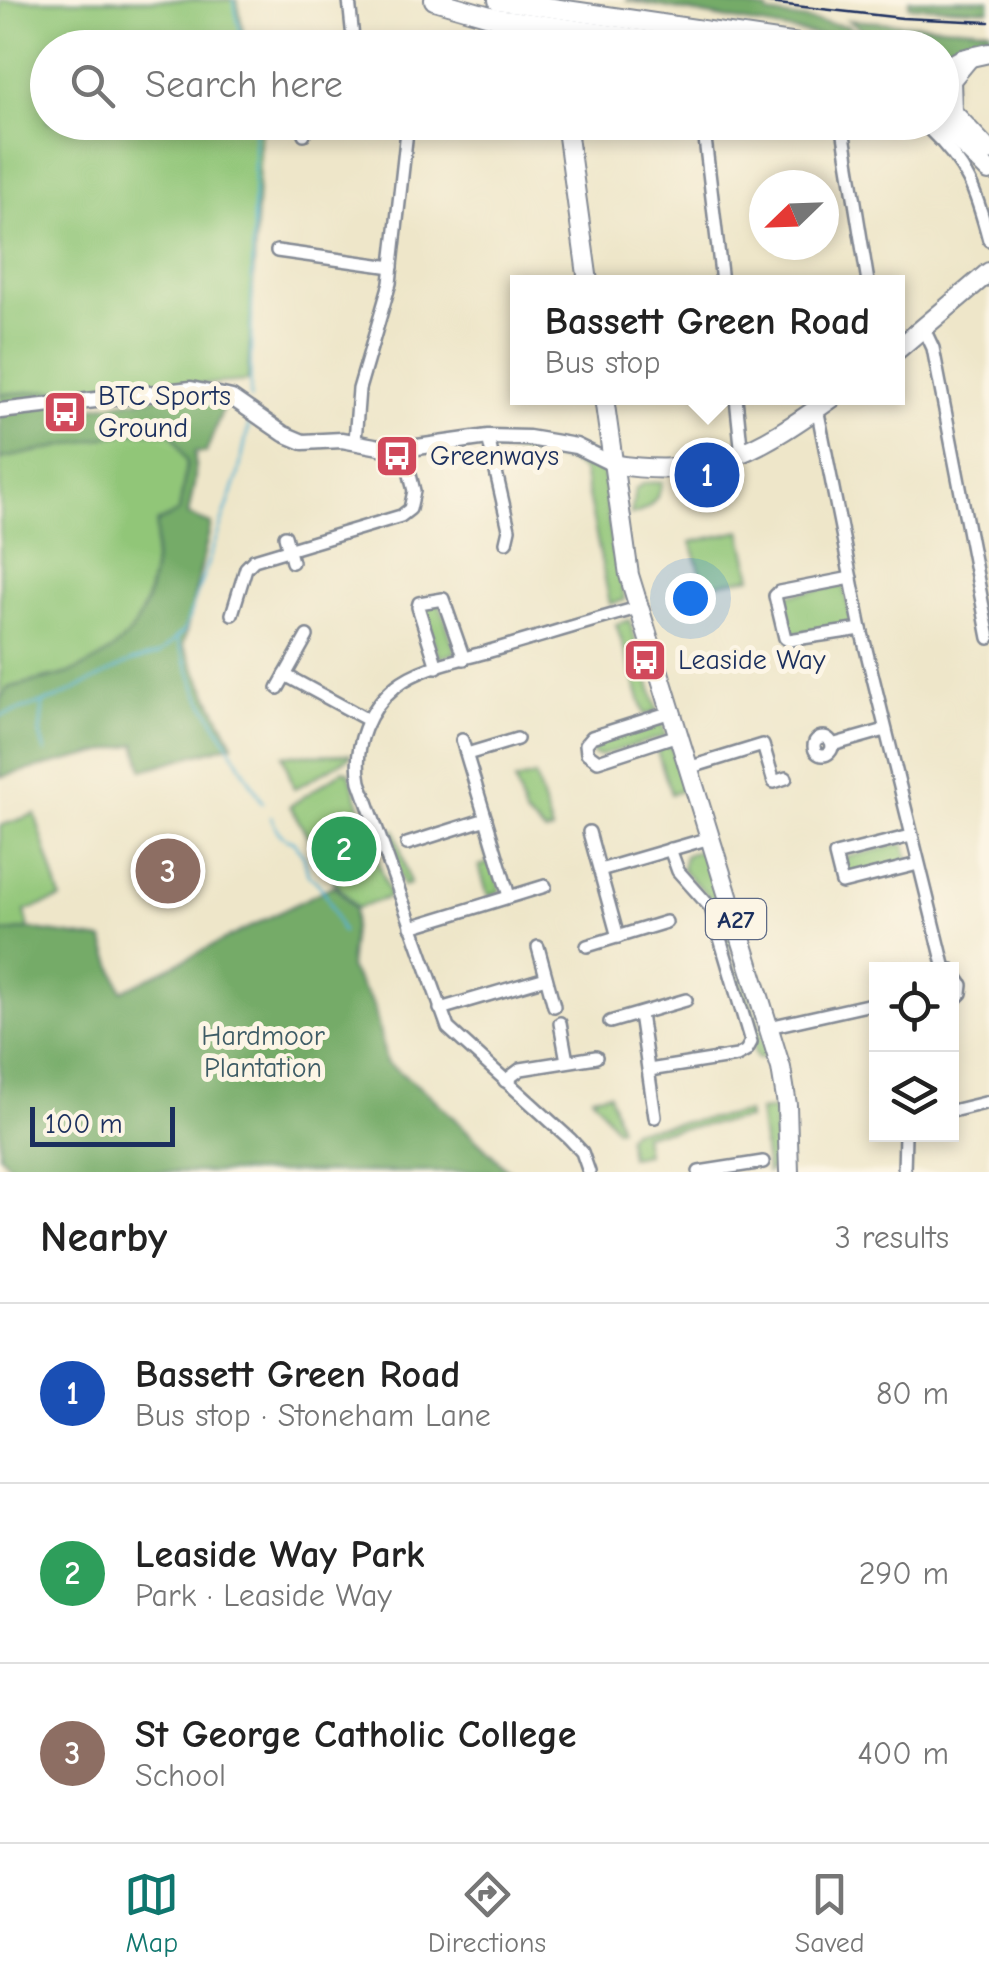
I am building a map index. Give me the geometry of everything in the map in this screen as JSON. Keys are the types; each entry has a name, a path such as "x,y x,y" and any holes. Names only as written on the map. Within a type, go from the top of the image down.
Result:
{"main road":[{"path":"434,0 536,30"},
{"path":"498,0 542,7 581,4 721,30"},
{"path":"581,4 600,30"},
{"path":"542,7 557,30"},
{"path":"959,61 989,54"},
{"path":"959,131 989,151"},
{"path":"959,139 989,171"},
{"path":"568,140 587,275"},
{"path":"905,344 989,272"},
{"name":"A27","path":"605,405 624,552 769,1027 786,1094 789,1172"},
{"path":"613,464 673,468 719,462 742,455 821,405"}],"street":[{"path":"348,0 352,30"},
{"path":"354,441 360,389 392,267 406,140"},
{"path":"705,140 721,275"},
{"path":"845,140 867,275"},
{"path":"944,140 972,180 989,240"},
{"path":"933,152 945,144"},
{"path":"283,256 392,267"},
{"path":"924,329 934,348 989,638"},
{"path":"0,411 191,389 232,398 294,440 303,442 354,441 404,450 488,437 529,438 576,446 613,464"},
{"path":"737,405 742,455"},
{"path":"824,405 861,629 946,962"},
{"path":"488,437 509,529 506,542"},
{"path":"232,614 250,563 406,514 414,499 404,450"},
{"path":"850,578 778,592 775,596 785,638 789,640 861,629"},
{"path":"437,667 420,603 443,600 464,659"},
{"path":"589,1172 582,1152 570,1138 456,1038 440,1009 360,782 360,748 368,720 394,687 437,667 638,608"},
{"path":"278,688 307,636"},
{"path":"285,675 368,720"},
{"path":"670,712 592,737 586,744 587,754 598,761 678,735"},
{"path":"832,746 885,730"},
{"path":"466,754 517,739"},
{"path":"462,740 509,896"},
{"path":"688,768 763,745 774,782 786,778"},
{"path":"406,844 486,818"},
{"path":"589,832 618,937"},
{"path":"911,836 835,855 842,882 918,864"},
{"path":"600,870 710,838"},
{"path":"649,1070 737,1056 751,1042 711,908 678,871 670,849"},
{"path":"411,927 545,886"},
{"path":"586,946 666,922"},
{"path":"538,946 554,1006"},
{"path":"440,1009 546,978"},
{"path":"610,1022 686,1000"},
{"path":"769,1027 869,1005"},
{"path":"640,1014 655,1117"},
{"path":"560,1023 566,1061"},
{"path":"506,1081 522,1069 596,1057"},
{"path":"959,1109 989,1102"},
{"path":"904,1172 905,1142"},
{"path":"698,1172 762,1162"}],"green space":[{"path":"0,0 237,0 243,30 30,30 30,140 260,140 248,381 0,398"},
{"path":"625,0 700,0 768,10 768,14 853,30 788,30"},
{"path":"909,0 989,0 989,10 909,6"},
{"path":"848,20 989,29 989,44 959,49 959,30 863,30"},
{"path":"70,389 66,411 188,392 225,403 206,453 195,452 195,480 188,515 211,524 183,645 233,744 143,770 136,744 0,777 0,699 8,688 77,670 119,644 143,612 149,593 157,523 179,512 187,462 172,433 132,432 0,459 0,394"},
{"path":"132,432 173,433 187,462 179,512 157,523 148,595 140,615 115,650 95,663 8,688 0,699 0,459"},
{"path":"492,439 554,446 584,455 596,464 604,475 612,547 625,600 610,604 583,471 568,461 494,450"},
{"path":"662,482 652,504 631,515 635,489 645,483"},
{"path":"741,531 752,577 705,586 691,542"},
{"path":"843,585 853,624 789,635 782,596"},
{"path":"440,604 456,653 439,658 423,610 424,605"},
{"path":"629,620 658,711 645,715 616,624"},
{"path":"661,719 666,736 599,756 593,754 592,742"},
{"path":"670,743 685,790 671,794 656,748"},
{"path":"350,754 294,789 283,755"},
{"path":"344,770 349,772 390,897 357,908 333,880 290,806"},
{"path":"535,776 552,831 546,833 525,815 515,781"},
{"path":"35,814 61,899 25,911 29,929 0,933 0,826"},
{"path":"395,830 410,884 403,886 385,833"},
{"path":"484,835 500,888 488,896 479,866 489,863 481,836"},
{"path":"902,844 909,862 846,877 843,858"},
{"path":"698,851 705,856 735,949 730,950 716,904 682,869 685,855"},
{"name":"Hardmoor Plantation","path":"334,885 355,909 349,968 374,1006 386,1062 429,1094 510,1172 15,1172 0,1155 0,933 29,929 103,940 122,991"},
{"path":"732,955 758,1021 766,1057 758,1058 755,1054"},
{"path":"609,1093 620,1128 616,1129 592,1096"},
{"path":"775,1109 777,1166 767,1172 759,1111"},
{"path":"747,1113 748,1119 643,1134 646,1154 630,1157 627,1137 632,1130"}],"waterway":[{"path":"233,0 240,30"},
{"path":"250,399 255,140"},
{"path":"0,716 58,698 132,661 159,654 184,631 238,476 250,419"},
{"path":"176,637 198,693 263,803"},
{"path":"43,704 40,734 45,752"},
{"path":"271,817 279,832 293,841 304,856 308,875 325,893 342,932"}],"railway":[{"path":"743,0 902,18 989,22"}],"place":[{"name":"BTC Sports Ground","path":"65,412"},
{"name":"Greenways","path":"397,456"},
{"name":"Bassett Green Road","path":"707,475"},
{"name":"Leaside Way","path":"645,660"},
{"name":"Leaside Way Park","path":"344,849"},
{"name":"St George Catholic College","path":"168,871"}]}
